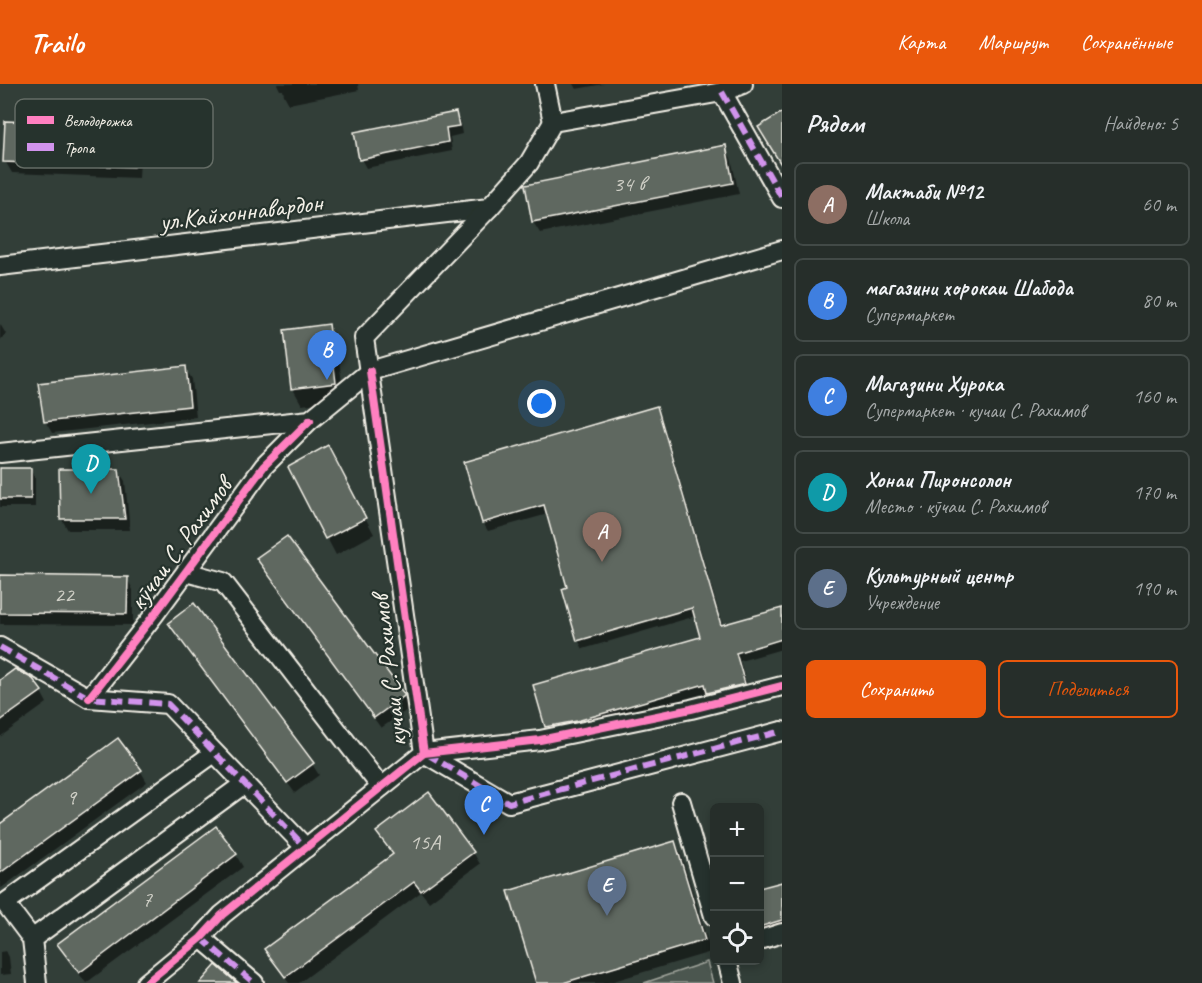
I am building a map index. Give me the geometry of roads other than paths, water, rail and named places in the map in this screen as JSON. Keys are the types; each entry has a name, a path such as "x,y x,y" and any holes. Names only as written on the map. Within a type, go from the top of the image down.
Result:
{"street":[{"path":"489,208 530,163 553,122 545,84"},
{"path":"553,122 722,92 743,84"},
{"path":"722,92 782,198"},
{"name":"ул.Кайхоннавардон","path":"0,266 489,208"},
{"name":"кучаи С. Рахимов","path":"146,983 201,938 222,915 424,753 364,338 489,208"},
{"path":"369,371 782,250"},
{"name":"кӯчаи С. Рахимов","path":"89,698 154,615 264,466 310,420 369,371"},
{"path":"0,453 310,420"},
{"path":"186,572 223,582 381,788"},
{"path":"0,647 89,698 168,704 306,848"},
{"path":"424,753 540,740 691,709 782,686"},
{"path":"424,753 509,803 782,731"},
{"path":"37,983 32,939 5,903 214,753"},
{"path":"32,939 244,784"},
{"path":"681,802 713,911"},
{"path":"764,938 782,933"},
{"path":"201,938 254,983"},
{"path":"728,965 733,983"}],"place":[{"name":"магазини хорокаи Шабода","path":"327,380"},
{"name":"Хонаи Пиронсолон","path":"91,494"},
{"name":"Мактаби №12","path":"602,562"},
{"name":"Магазини Хурока","path":"484,835"},
{"name":"Культурный центр","path":"607,916"}]}
